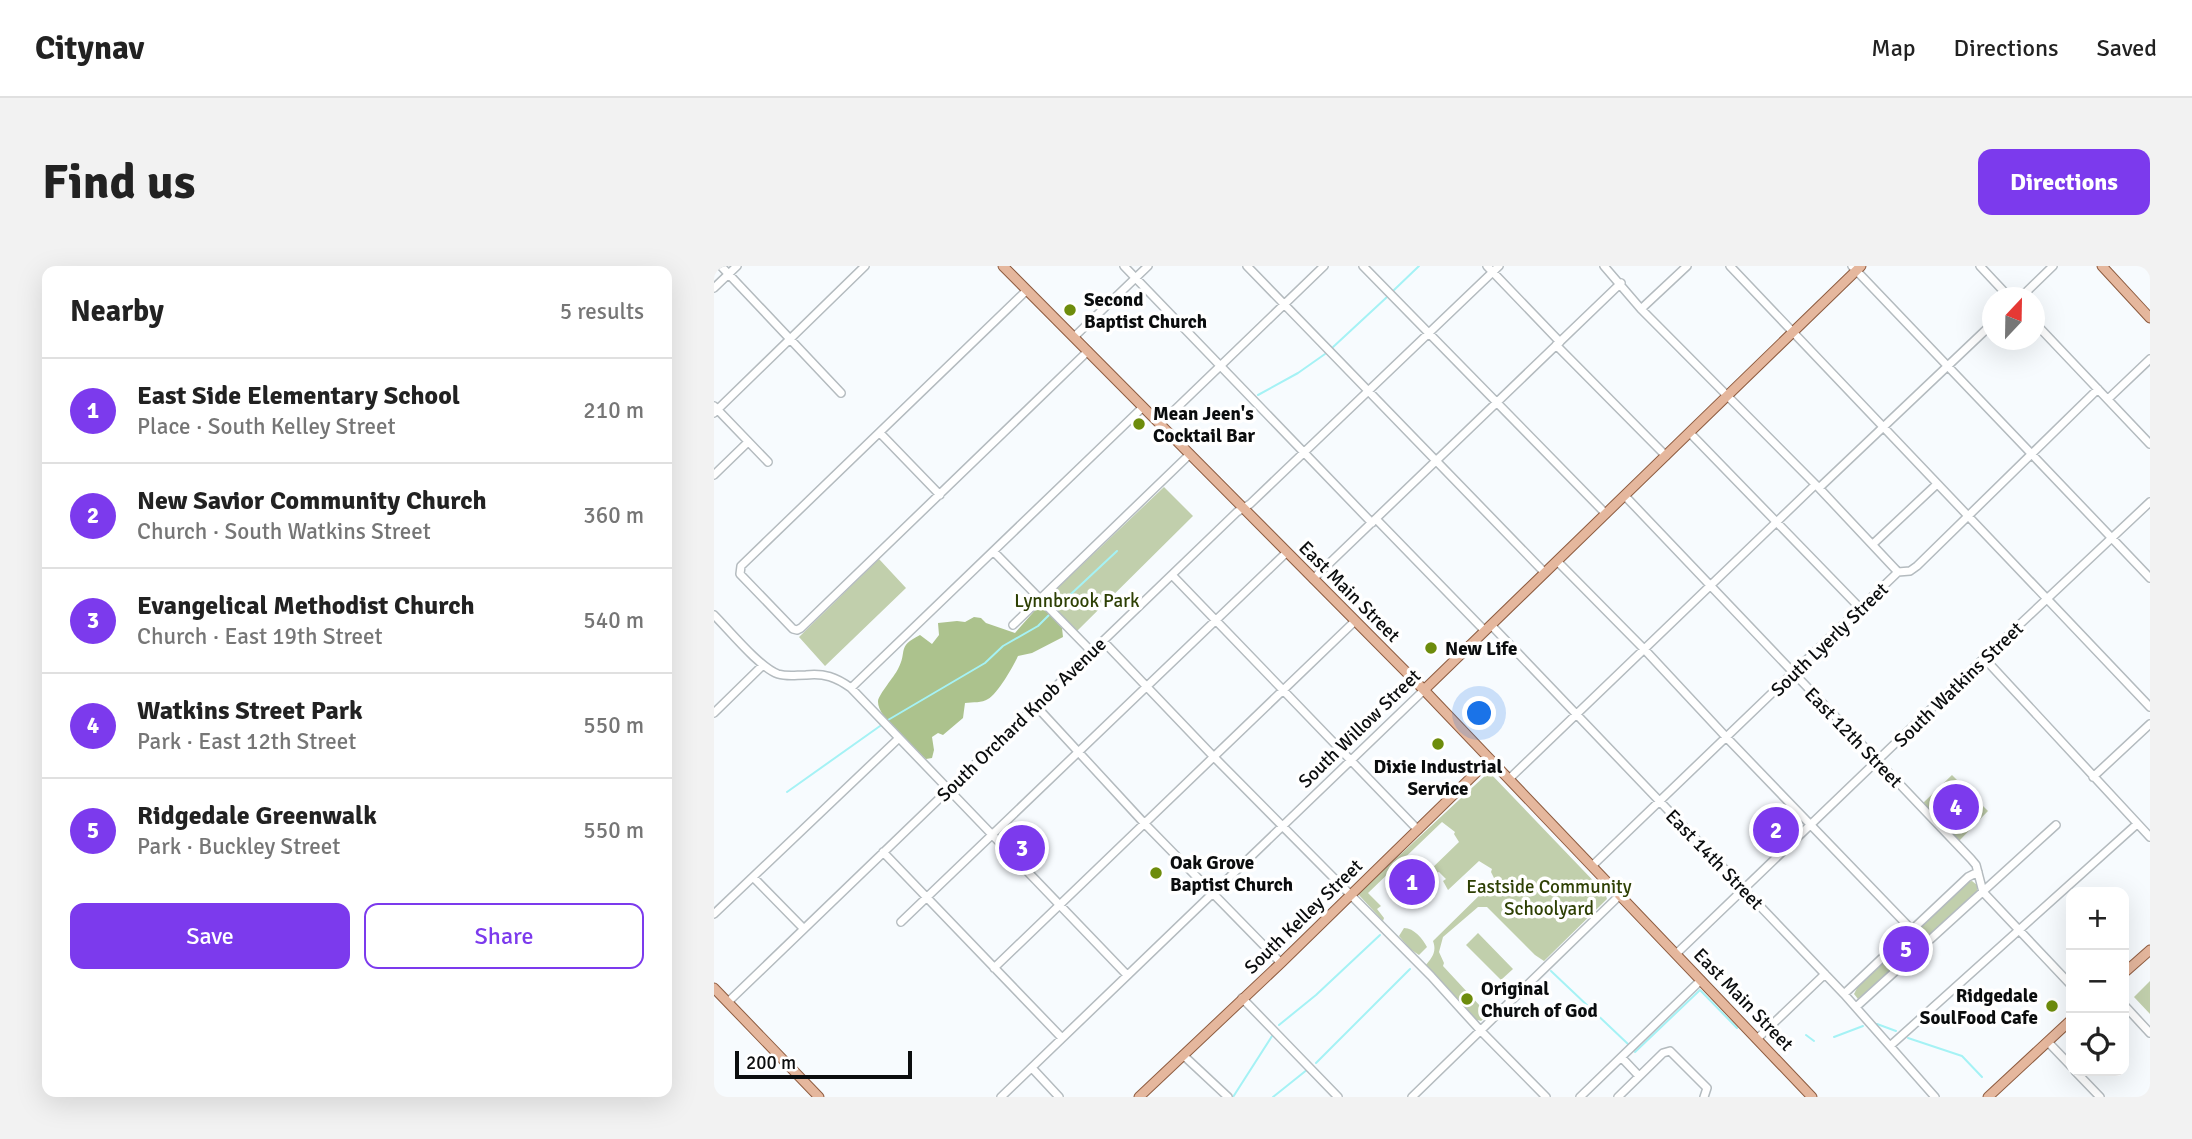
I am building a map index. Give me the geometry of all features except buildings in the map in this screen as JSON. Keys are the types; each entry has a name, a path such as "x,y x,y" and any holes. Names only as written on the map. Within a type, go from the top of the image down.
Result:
{"main road":[{"name":"East Main Street","path":"1003,266 1424,690 1812,1097"},
{"path":"2102,266 2150,318"},
{"name":"South Willow Street","path":"1424,690 1666,457 1856,267"},
{"name":"South Kelley Street","path":"1139,1097 1490,759"},
{"path":"2129,969 2150,950"},
{"path":"714,988 819,1097"},
{"path":"1988,1097 2066,1025"}],"street":[{"path":"721,266 841,393"},
{"path":"714,288 737,266"},
{"name":"East 14th Street","path":"1124,266 1304,453 1577,714 1844,994 1935,1097"},
{"path":"1074,337 1148,266"},
{"path":"1247,266 1545,573"},
{"path":"1160,424 1324,266"},
{"path":"1363,266 1605,514"},
{"path":"1604,266 1641,309 1874,544 1898,572"},
{"path":"1641,309 1687,266"},
{"path":"1730,266 2150,707"},
{"path":"1980,266 2000,287"},
{"path":"2031,287 2053,266"},
{"path":"768,462 715,409 790,339 861,267"},
{"path":"1856,267 2150,578"},
{"path":"1493,268 1558,344 1666,457"},
{"name":"South Orchard Knob Avenue","path":"728,1002 948,788 1429,334 1493,268"},
{"path":"1313,579 1621,283"},
{"path":"1027,290 739,570 793,629 797,630 1088,351"},
{"path":"2045,333 2150,444"},
{"path":"1509,779 1777,522 1884,428 1982,334"},
{"path":"2108,399 2150,359"},
{"name":"South Lyerly Street","path":"1592,866 1898,572 1910,571 1917,566 2098,389"},
{"path":"851,688 1143,407"},
{"path":"880,433 940,495"},
{"path":"1690,433 1861,609"},
{"path":"714,475 748,442"},
{"path":"1013,625 1190,454"},
{"path":"1874,544 1937,484"},
{"name":"East 12th Street","path":"1625,496 1971,859 1978,872 1983,892 2066,980"},
{"name":"South Watkins Street","path":"1676,954 2150,502"},
{"path":"994,552 1092,652"},
{"path":"901,922 1287,552"},
{"path":"1558,562 1912,930"},
{"path":"1172,575 1418,830"},
{"path":"714,615 776,674 823,674 837,678 851,688 1127,975"},
{"path":"994,968 1355,621"},
{"path":"1103,641 1546,1097"},
{"path":"1984,658 2150,837"},
{"path":"714,713 764,665"},
{"name":"South Willow Street","path":"1001,1097 1424,690"},
{"path":"1036,706 1144,823 1281,963"},
{"path":"2093,777 2150,724"},
{"path":"714,914 898,739"},
{"path":"1890,1046 2137,824"},
{"path":"1856,1007 2056,825"},
{"path":"883,852 1062,1038"},
{"path":"1844,994 1968,877 1978,872"},
{"path":"753,877 804,929"},
{"path":"1412,1097 1620,895"},
{"path":"1757,1039 1825,974"},
{"path":"1580,1097 1701,981"},
{"path":"1242,998 1338,1097"},
{"path":"2129,1010 2150,1032"},
{"path":"2048,1042 2066,1061"},
{"path":"1618,1097 1663,1053 1670,1051 1707,1088 1704,1097"},
{"path":"1183,1055 1228,1097"},
{"path":"1622,1058 1639,1076"},
{"path":"1032,1068 1059,1097"},
{"path":"2080,1076 2101,1097"}],"green space":[{"name":"Lynnbrook Park","path":"1164,487 1193,516 1076,632 1046,599"},
{"path":"879,559 906,588 825,666 799,637"},
{"path":"1037,608 1044,608 1062,628 1063,637 1032,653 1018,656 1000,686 988,699 965,703 963,718 943,735 938,733 932,737 932,758 926,759 883,716 879,708 879,698 901,663 905,646 913,639 920,635 932,644 939,635 938,623 965,622 974,617 1015,633"},
{"name":"Eastside Community Schoolyard","path":"1489,772 1605,893 1607,899 1544,961 1487,907 1478,907 1443,937 1439,952 1443,966 1482,1008 1485,1005 1492,1012 1481,1021 1474,1019 1425,966 1433,955 1433,941 1495,880 1492,869 1479,861 1448,890 1443,881 1446,879 1439,872 1428,872 1459,842 1455,832 1442,822 1368,893 1381,906 1377,909 1384,918 1383,921 1358,894"},
{"path":"1952,775 1988,811 1959,841 1923,803"},
{"path":"1972,881 1977,885 1977,893 1858,999 1854,994 1857,988 1966,882"},
{"path":"1404,928 1415,932 1427,947 1419,955 1399,936"},
{"path":"1478,933 1513,969 1501,980 1466,945"},
{"path":"2150,981 2150,1014 2134,997"}],"waterway":[{"path":"1394,290 1419,266"},
{"path":"1332,348 1387,297"},
{"path":"1258,395 1298,373 1325,354"},
{"path":"1056,608 1117,551"},
{"path":"888,720 985,663 1003,646 1038,626 1049,615"},
{"path":"787,792 880,726"},
{"path":"1279,1025 1316,995 1380,935"},
{"path":"1316,1063 1410,969"},
{"path":"1551,971 1628,1044"},
{"path":"1635,1052 1700,990 1737,1028"},
{"path":"1877,1024 1896,1031"},
{"path":"1834,1037 1863,1026"},
{"path":"1233,1097 1274,1033"},
{"path":"1806,1035 1814,1041"},
{"path":"1908,1038 1962,1056 1982,1077"},
{"path":"1273,1097 1308,1069"}],"place":[{"name":"Second Baptist Church","path":"1070,310"},
{"name":"Mean Jeen's Cocktail Bar","path":"1139,424"},
{"name":"New Life","path":"1431,648"},
{"name":"Dixie Industrial Service","path":"1438,744"},
{"name":"Watkins Street Park","path":"1956,807"},
{"name":"New Savior Community Church","path":"1776,830"},
{"name":"Evangelical Methodist Church","path":"1022,848"},
{"name":"Oak Grove Baptist Church","path":"1156,873"},
{"name":"East Side Elementary School","path":"1412,882"},
{"name":"Ridgedale Greenwalk","path":"1906,949"},
{"name":"Original Church of God","path":"1467,999"},
{"name":"Ridgedale SoulFood Cafe","path":"2052,1006"}]}
